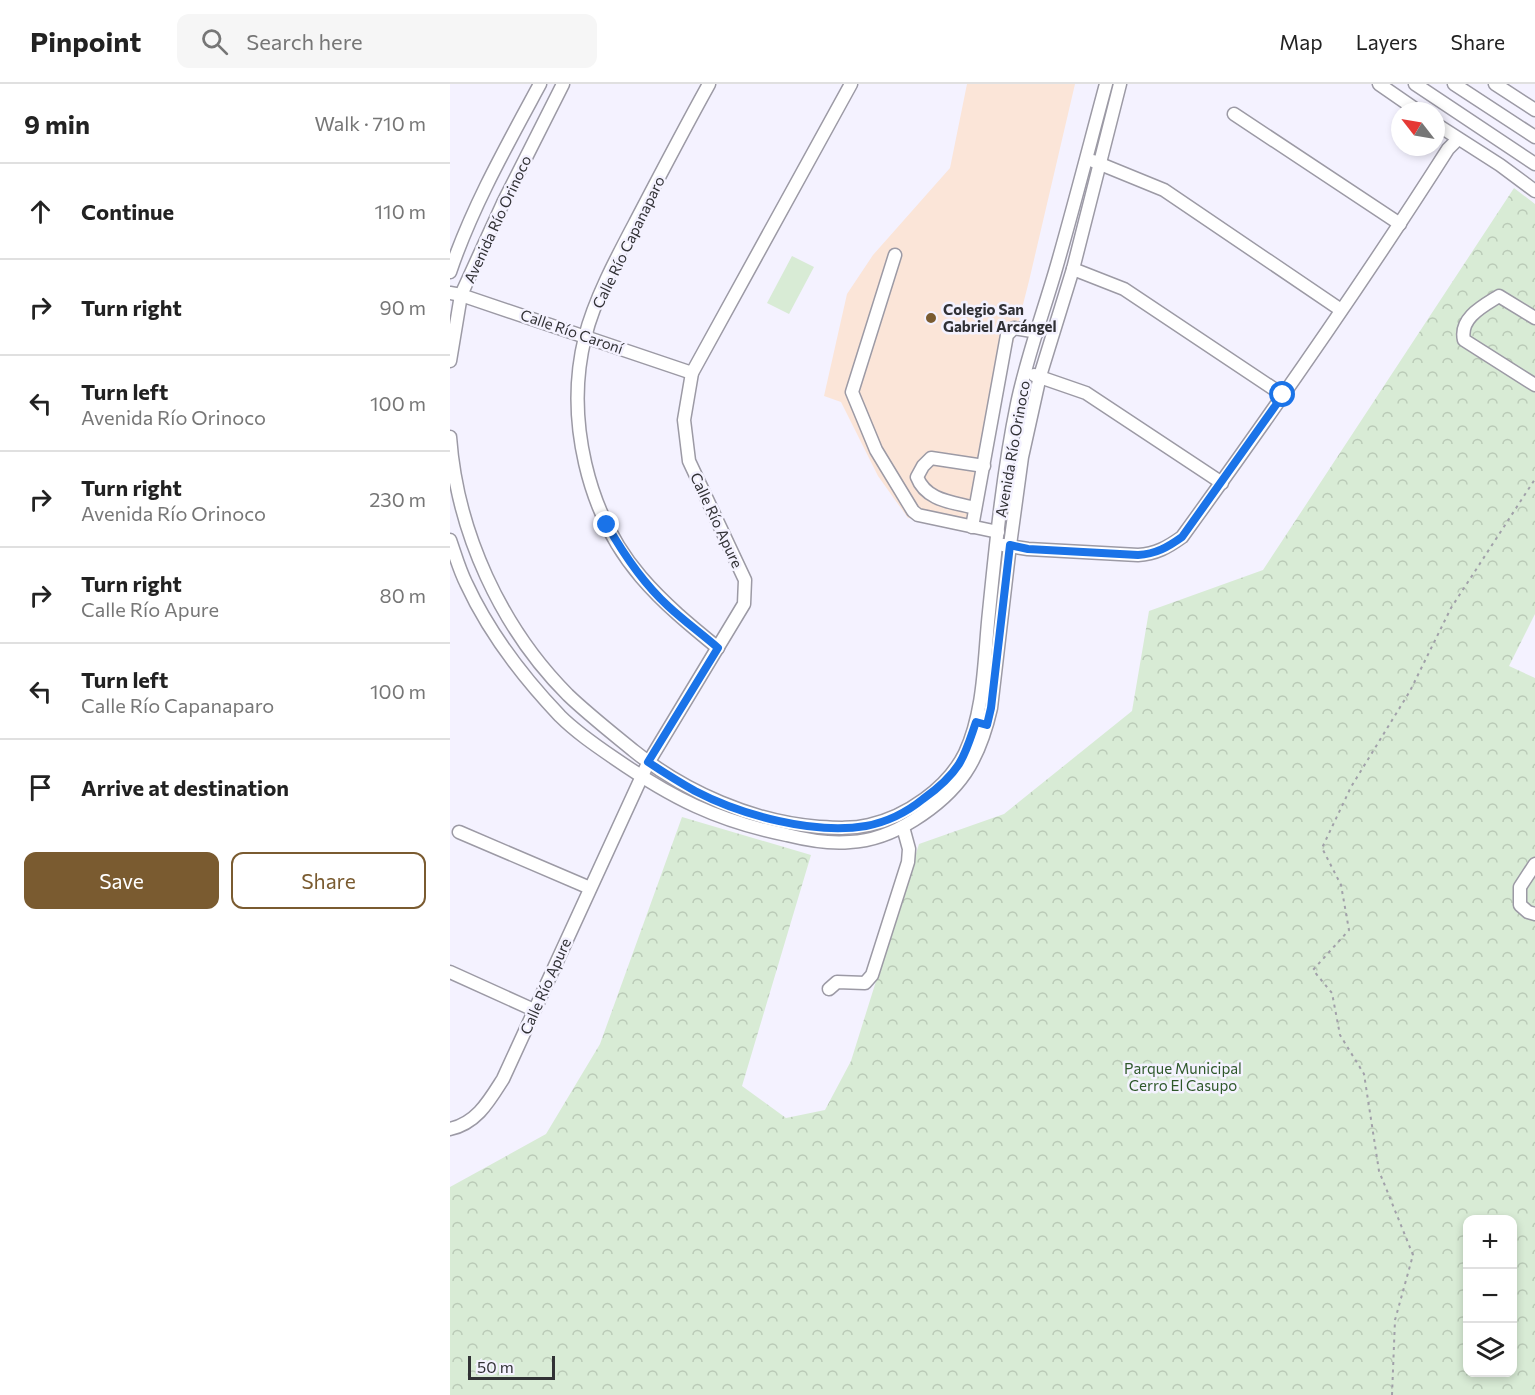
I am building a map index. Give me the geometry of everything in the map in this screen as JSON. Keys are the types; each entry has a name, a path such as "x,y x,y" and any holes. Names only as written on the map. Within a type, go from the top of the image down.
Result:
{"street":[{"name":"Avenida Río Orinoco","path":"450,272 458,249 494,172 540,84"},
{"name":"Avenida Río Orinoco","path":"450,361 456,294 563,84"},
{"name":"Calle Río Capanaparo","path":"709,84 619,255 585,335 580,361 579,426 595,498 623,553 667,605 718,648"},
{"name":"Calle Río Apure","path":"450,1129 468,1124 476,1117 503,1079 640,777 744,604 745,580 689,461 684,420 692,373 851,84"},
{"name":"Avenida Río Orinoco","path":"450,540 465,582 489,628 508,657 561,717 593,744 640,777 695,808 774,833 831,842 850,842 869,839 903,827 939,804 964,775 979,749 997,538 1017,402 1087,159 1106,84"},
{"name":"Avenida Río Orinoco","path":"450,437 461,506 472,542 504,611 534,656 567,693 604,727 648,762 695,791 758,815 810,826 832,828 867,826 903,813 939,787 959,764 991,708 1022,457 1040,376 1073,269 1120,84"},
{"path":"1379,84 1405,102"},
{"path":"1415,84 1535,164"},
{"path":"1454,84 1535,137"},
{"path":"1495,84 1535,110"},
{"path":"1234,114 1400,224"},
{"path":"1445,130 1500,165 1535,191"},
{"path":"895,255 852,392 876,450 913,511 922,517 972,527 1010,545 1028,549 1151,555 1182,537 1222,483 1400,224 1448,149 1458,139"},
{"path":"1087,159 1100,162 1164,190 1341,310"},
{"path":"1073,269 1124,289 1283,395"},
{"name":"Calle Río Caroní","path":"456,294 585,335 692,373"},
{"path":"1535,318 1499,296 1466,321 1462,332 1464,340 1535,385"},
{"path":"972,527 1007,335 1014,328 1038,332"},
{"path":"1025,373 1040,376 1056,384 1086,393 1222,483"},
{"path":"975,508 930,495 921,488 917,477 931,458 984,466"},
{"path":"829,989 837,982 865,982 872,975 908,862 909,849 903,827"},
{"path":"831,842 832,828"},
{"path":"459,832 590,888"},
{"path":"1535,864 1520,887 1520,905 1528,912 1535,914"},
{"path":"450,972 534,1010"}],"path":[{"path":"1392,1395 1395,1320 1413,1255 1379,1171 1364,1074 1340,1035 1332,993 1313,970 1349,930 1341,885 1322,848 1351,787 1410,691 1451,608 1535,479"}],"shaded area":[{"name":"Colegio San Gabriel Arcángel","path":"967,84 1075,84 997,406 977,529 908,518 878,476 841,402 824,396 847,294 873,255 950,168"}],"green space":[{"name":"Parque Municipal Cerro El Casupo","path":"1514,188 1535,204 1535,614 1509,666 1535,678 1535,1395 450,1395 450,1187 546,1134 600,1044 682,817 811,855 742,1086 786,1118 825,1110 851,1061 919,844 1004,814 1132,711 1149,611 1263,570"},
{"path":"792,256 814,267 789,314 767,303"}],"place":[{"name":"Colegio San Gabriel Arcángel","path":"931,318"}],"route":[{"path":"607,525 623,553 641,577 667,605 718,648 648,762 695,791 758,815 810,826 841,829 867,826 903,813 939,787 959,764 976,722 987,725 991,708 1010,545 1028,549 1138,555 1151,555 1166,548 1182,537 1283,395"}]}
